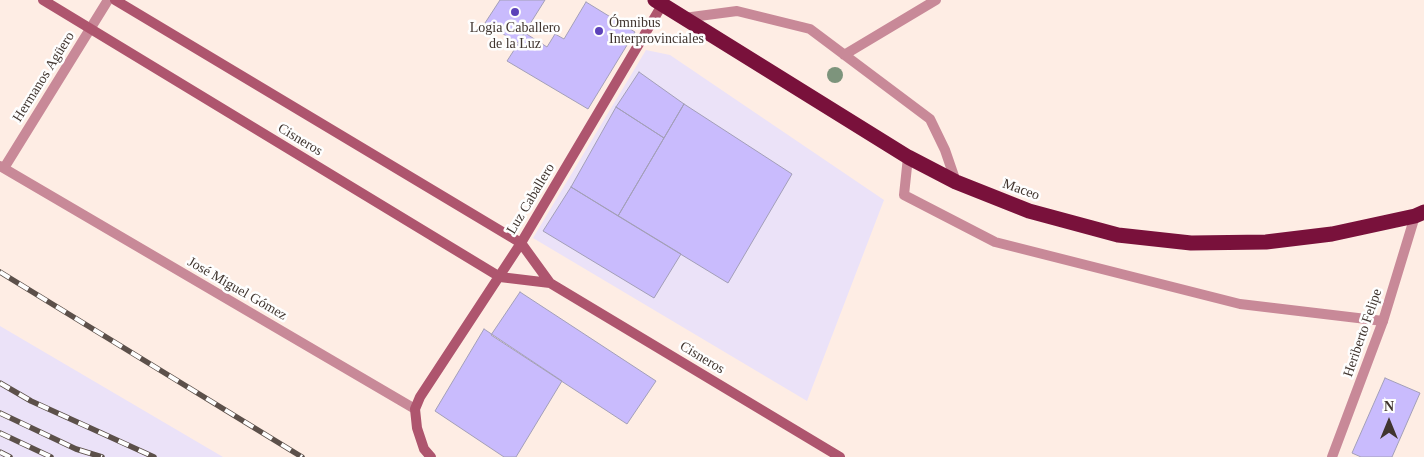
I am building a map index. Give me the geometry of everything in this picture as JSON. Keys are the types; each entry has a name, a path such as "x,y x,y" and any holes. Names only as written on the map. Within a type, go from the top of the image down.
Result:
{"highway":[{"name":"Maceo","path":"661,2 908,157 956,182 1029,211 1118,235 1191,243 1285,240 1332,234 1420,214"}],"street":[{"name":"Cisneros","path":"43,0 500,277 550,283"},
{"name":"Hermanos Agüero","path":"2,167 108,0"},
{"name":"Cisneros","path":"115,0 521,243 550,283 840,457"},
{"path":"844,55 936,0"},
{"name":"Luz Caballero","path":"415,409 420,397 521,243 661,2"},
{"path":"684,18 737,11 810,29 930,119 945,150 956,182"},
{"path":"908,157 904,194 995,242 1240,304 1383,322"},
{"name":"José Miguel Gómez","path":"2,167 415,409"},
{"name":"Heriberto Felipe","path":"1332,457 1383,322 1420,214"},
{"path":"415,409 417,428 424,449 431,457"}],"shaded area":[{"path":"646,50 670,55 884,200 807,401 533,238"},
{"path":"0,326 223,457 0,457"}],"building":[{"name":"Logia Caballero de la Luz","path":"500,0 545,0 518,43 485,23"},
{"path":"586,2 635,32 588,109 507,61 525,33 547,47 555,34 564,39"},
{"path":"639,72 684,104 664,138 616,107"},
{"path":"684,104 792,174 728,283 618,216"},
{"path":"616,107 664,138 618,216 571,187"},
{"path":"571,187 681,254 654,298 543,231"},
{"path":"520,292 656,381 627,424 491,335"},
{"path":"484,329 562,381 516,457 504,457 435,411"},
{"path":"1385,378 1420,393 1392,457 1361,457 1352,453"}],"railway":[{"path":"0,272 302,457"},
{"path":"0,383 31,401 154,457"},
{"path":"0,413 76,449 102,457"},
{"path":"0,433 51,457"},
{"path":"0,452 10,457"}],"place":[{"name":"Logia Caballero de la Luz","path":"515,12"},
{"name":"Ómnibus Interprovinciales","path":"599,31"}]}
